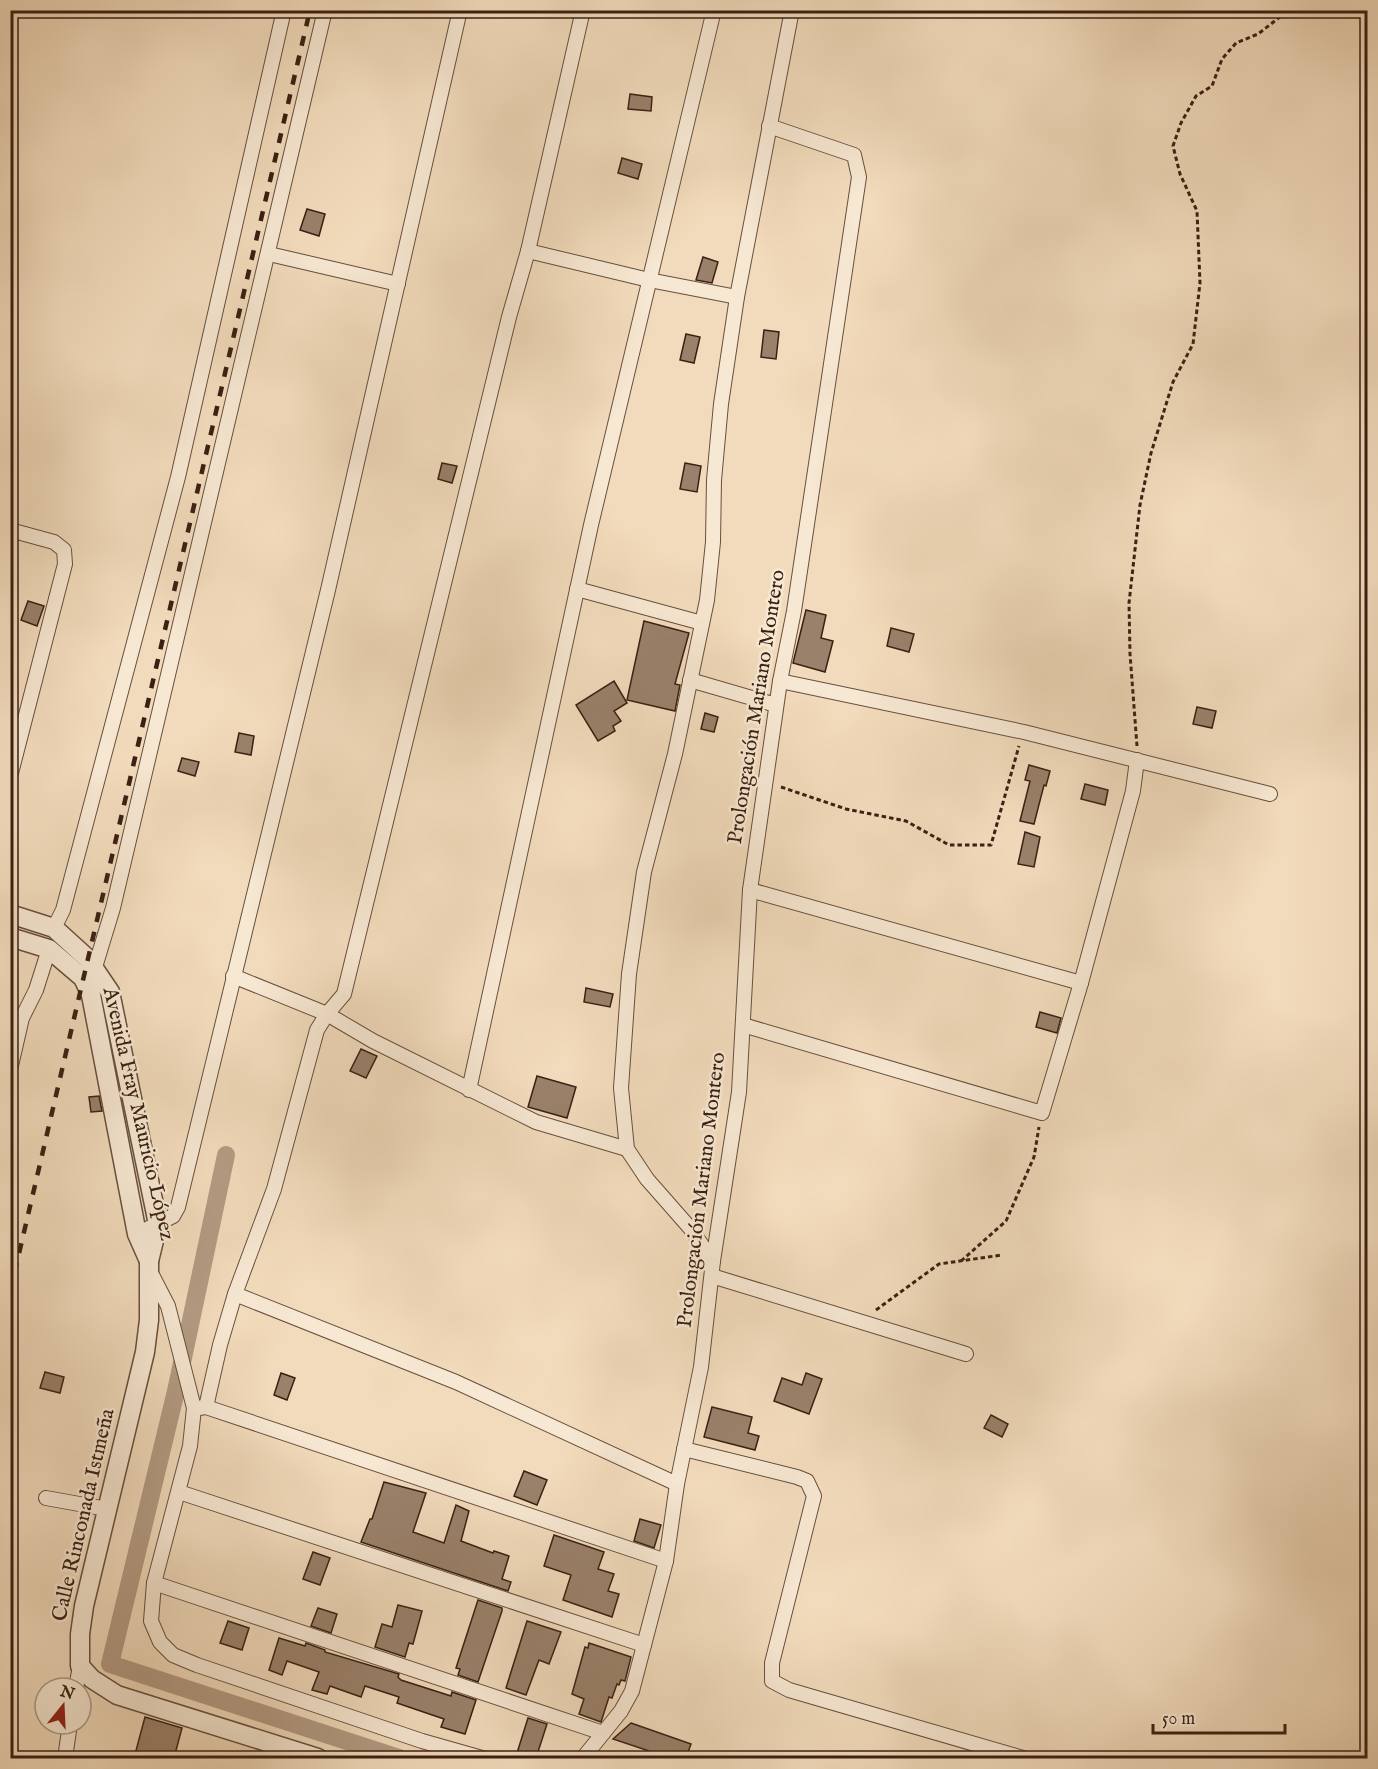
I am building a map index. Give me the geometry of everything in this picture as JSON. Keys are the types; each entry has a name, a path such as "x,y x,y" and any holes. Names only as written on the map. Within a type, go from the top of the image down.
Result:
{"street":[{"path":"10,1070 22,1018 36,990 54,928 63,910 178,477 284,10"},
{"path":"88,988 116,896 325,10"},
{"path":"137,1234 173,1216 178,1207 328,590 460,10"},
{"path":"482,1758 422,1741 197,1665 173,1654 160,1642 151,1621 154,1583 200,1408 235,1294 274,1189 316,1030 344,994 506,329 528,251 583,10"},
{"path":"469,1090 577,589 714,10"},
{"path":"713,1261 690,1228 647,1179 627,1149 621,1088 629,974 644,872 675,754 707,600 713,542 714,480 721,404 737,297 792,10"},
{"path":"1357,10 1368,13"},
{"name":"Prolongación Mariano Montero","path":"583,1758 621,1711 632,1691 666,1561 677,1484 700,1367 713,1261 739,1092 750,890 776,705 794,611 858,177 854,155 769,126"},
{"path":"528,251 650,280 737,297"},
{"path":"268,254 398,284"},
{"path":"10,530 54,542 64,550 65,564 10,777"},
{"path":"577,589 702,622"},
{"path":"690,680 776,705"},
{"path":"780,681 1023,732 1270,794"},
{"path":"743,1025 1042,1113 1081,983 1133,791 1137,760"},
{"path":"750,890 1081,983"},
{"name":"Avenida Fray Mauricio López","path":"10,914 54,928 87,958 110,992 158,1224 149,1266"},
{"name":"Avenida Fray Mauricio López","path":"10,937 49,949 83,978 91,995 137,1234 149,1266"},
{"path":"233,976 327,1014 373,1041 536,1122 627,1149"},
{"path":"149,1266 168,1306 190,1389 200,1408 666,1561"},
{"name":"Calle Rinconada Istmeña","path":"80,1666 80,1634 84,1606 145,1352 149,1320 149,1266"},
{"path":"712,1276 966,1354"},
{"path":"235,1294 456,1382 677,1484"},
{"path":"684,1449 797,1477 807,1481 814,1497 772,1663 772,1681 789,1690 1023,1758"},
{"path":"179,1492 644,1645"},
{"path":"46,1498 106,1509"},
{"path":"154,1583 603,1733"},
{"path":"78,1676 80,1666"},
{"path":"80,1666 92,1679 117,1695 318,1758"},
{"path":"65,1758 68,1736"}],"path":[{"path":"1137,760 1129,603 1134,548 1151,453 1173,382 1193,344 1200,283 1197,211 1180,174 1173,146 1181,123 1196,96 1212,86 1222,59 1236,43 1258,34 1289,10"},
{"path":"765,781 846,808 906,821 949,844 991,845 1023,732"},
{"path":"961,1261 1006,1221 1034,1157 1042,1113"},
{"path":"861,1322 939,1264 1002,1255"}],"building":[{"path":"630,94 652,97 651,111 628,109"},
{"path":"622,158 642,164 638,179 618,173"},
{"path":"307,209 325,214 319,236 300,230"},
{"path":"703,257 718,262 712,283 696,280"},
{"path":"764,330 779,332 776,359 761,357"},
{"path":"686,334 700,337 694,363 680,360"},
{"path":"442,463 457,466 452,483 438,479"},
{"path":"685,463 701,466 697,492 680,489"},
{"path":"28,601 44,606 37,626 21,620"},
{"path":"806,610 826,615 821,638 833,641 825,672 793,663"},
{"path":"644,621 689,633 675,684 680,685 675,711 627,700"},
{"path":"891,628 914,634 909,652 887,646"},
{"path":"614,681 627,703 614,711 621,721 613,726 615,731 598,741 576,705"},
{"path":"1197,707 1216,711 1212,728 1193,724"},
{"path":"705,713 718,717 714,732 701,729"},
{"path":"239,733 254,736 251,755 235,752"},
{"path":"182,758 199,762 195,776 178,771"},
{"path":"1029,765 1050,771 1034,824 1020,821 1030,781 1025,780"},
{"path":"1085,784 1108,790 1105,805 1081,799"},
{"path":"1025,832 1040,837 1034,867 1018,864"},
{"path":"586,988 613,994 610,1007 584,1002"},
{"path":"1040,1012 1061,1018 1057,1033 1036,1027"},
{"path":"361,1049 377,1056 366,1078 350,1071"},
{"path":"537,1076 576,1087 567,1118 528,1107"},
{"path":"99,1096 102,1111 91,1112 89,1097"},
{"path":"45,1372 64,1377 60,1393 40,1388"},
{"path":"281,1373 295,1378 287,1400 274,1395"},
{"path":"806,1373 822,1379 809,1414 774,1401 782,1378 802,1385"},
{"path":"712,1407 752,1417 748,1433 759,1436 755,1450 704,1437"},
{"path":"991,1415 1008,1424 1002,1437 984,1428"},
{"path":"524,1471 547,1480 537,1505 514,1496"},
{"path":"384,1482 426,1493 413,1532 444,1543 456,1505 469,1511 461,1541 493,1553 494,1551 509,1556 502,1579 511,1582 508,1591 361,1542 370,1519 372,1519"},
{"path":"640,1519 661,1525 654,1548 634,1541"},
{"path":"554,1535 604,1552 598,1569 614,1574 608,1591 619,1594 612,1617 563,1600 571,1575 544,1566"},
{"path":"313,1552 330,1558 320,1585 303,1579"},
{"path":"478,1600 502,1608 502,1611 478,1682 458,1675 460,1669 456,1668"},
{"path":"398,1605 422,1611 413,1644 409,1643 405,1657 375,1647 382,1624 392,1627"},
{"path":"318,1608 337,1614 331,1633 311,1626"},
{"path":"228,1621 249,1628 242,1650 220,1643"},
{"path":"527,1621 561,1632 549,1664 539,1660 526,1695 506,1688"},
{"path":"279,1638 305,1646 306,1643 325,1650 325,1652 399,1674 398,1677 401,1680 451,1696 452,1692 476,1700 465,1734 441,1727 444,1719 397,1703 399,1697 365,1686 361,1697 330,1686 327,1694 312,1690 319,1672 287,1661 282,1675 269,1670"},
{"path":"589,1643 631,1657 625,1681 621,1680 619,1685 617,1684 612,1698 609,1697 601,1722 579,1714 584,1699 572,1694 585,1647 588,1648"},
{"path":"145,1717 182,1728 174,1758 134,1758"},
{"path":"528,1718 547,1724 536,1758 517,1753"},
{"path":"631,1723 691,1744 686,1758 670,1758 613,1739"}],"waterway":[{"path":"226,1155 176,1391 110,1664 399,1758"}],"railway":[{"path":"10,1292 310,10"}]}
